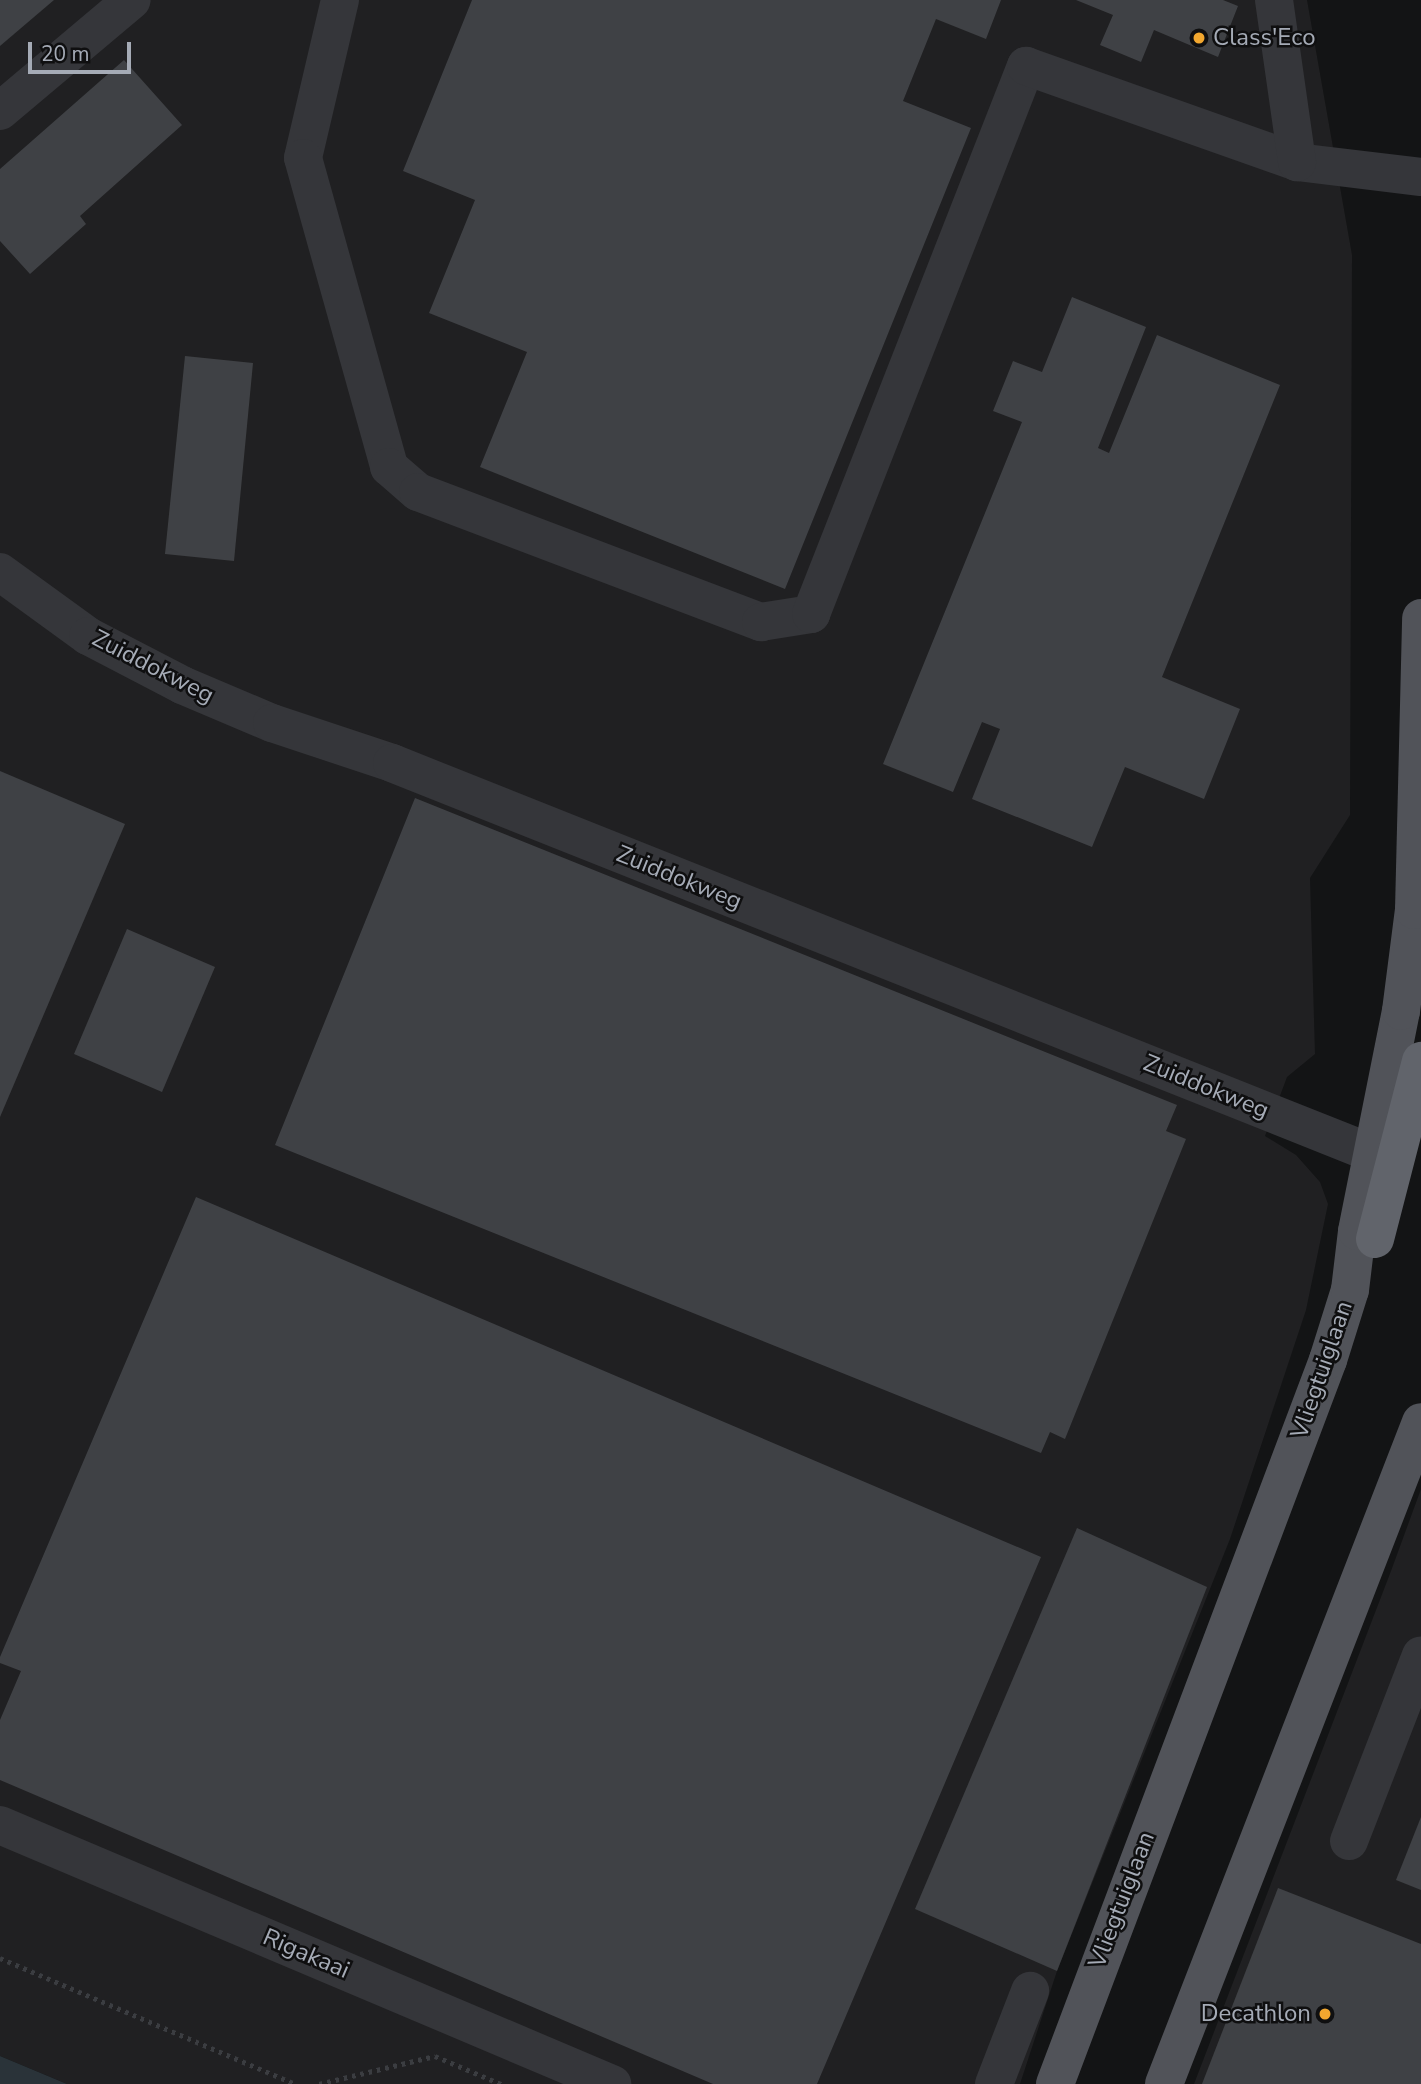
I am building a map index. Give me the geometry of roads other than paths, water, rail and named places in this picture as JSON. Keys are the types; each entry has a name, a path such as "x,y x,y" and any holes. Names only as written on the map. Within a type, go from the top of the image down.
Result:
{"highway":[{"path":"1375,1239 1421,1061"}],"main road":[{"name":"Vliegtuiglaan","path":"1055,2084 1100,1959 1278,1495 1350,1290 1401,1011 1414,909 1421,618"},
{"path":"1350,1290 1375,1239"},
{"path":"1164,2084 1421,1422"},
{"path":"1082,2084 1107,2014 1100,1959"}],"street":[{"path":"0,111 132,0"},
{"path":"340,0 303,158 388,467 418,492 761,622 811,614 1026,66 1297,162 1421,177"},
{"path":"1274,0 1297,162"},
{"name":"Zuiddokweg","path":"0,572 89,636 193,690 417,774 1374,1154"},
{"path":"1349,1840 1421,1655"},
{"name":"Rigakaai","path":"0,1825 612,2084"},
{"path":"993,2084 1030,1991"}],"place":[{"name":"Class'Eco","path":"1199,38"},
{"name":"Decathlon","path":"1325,2014"}]}
